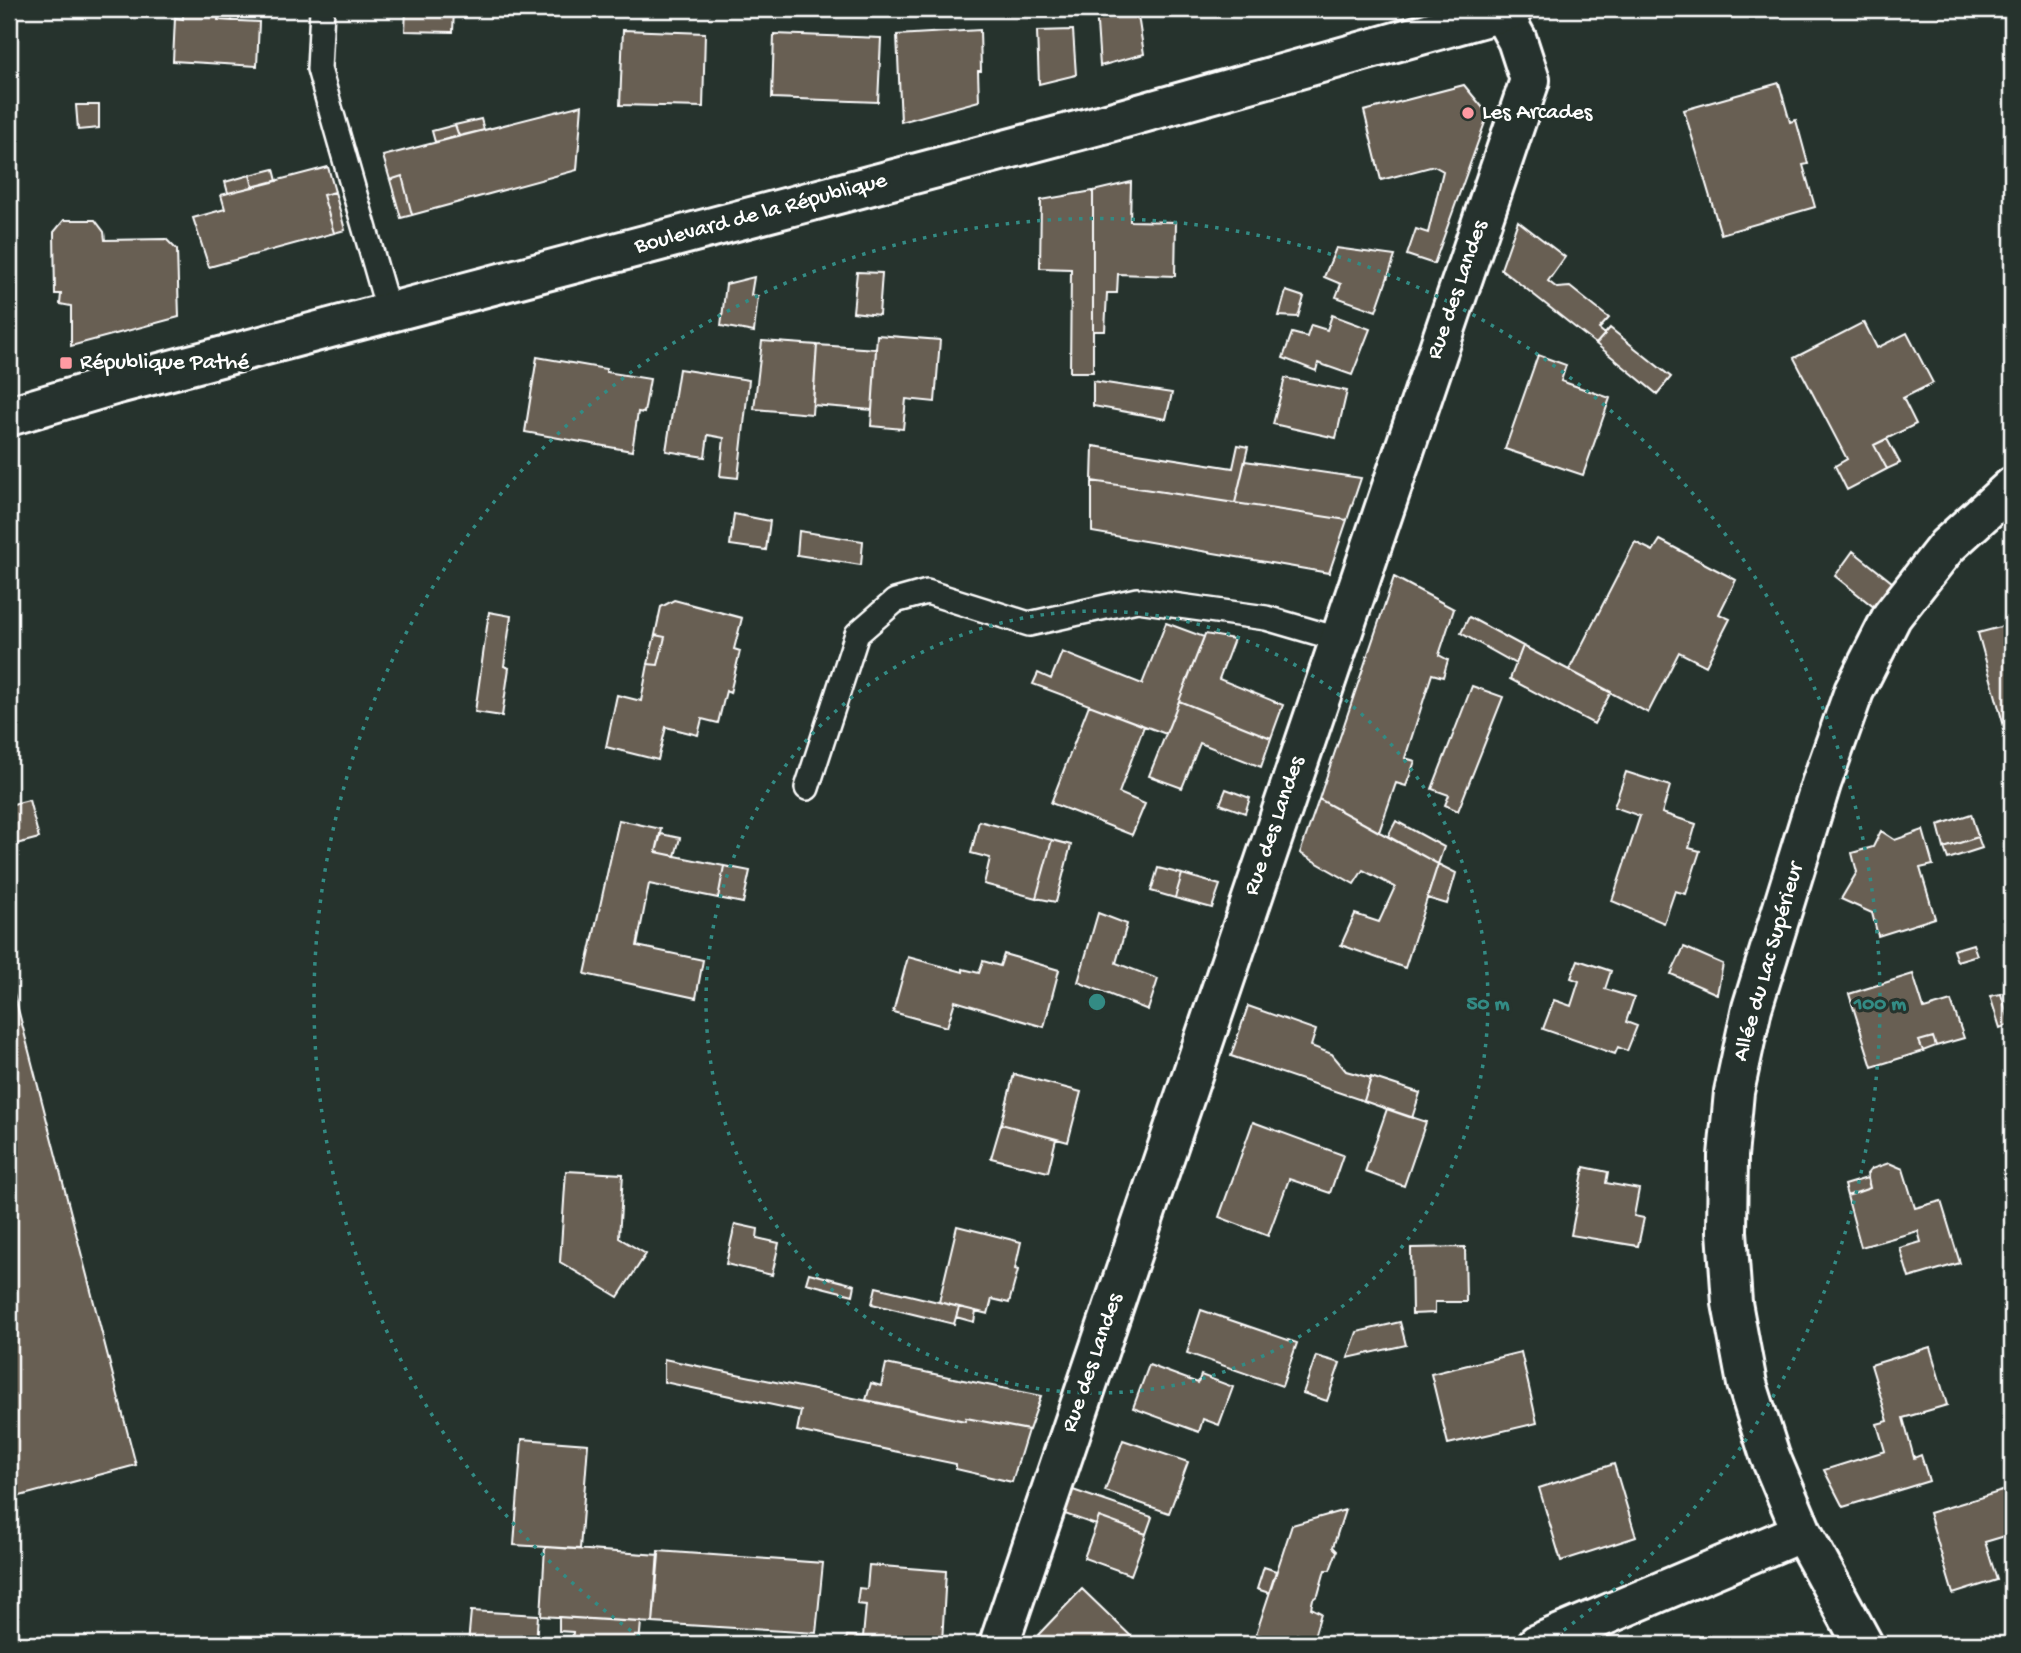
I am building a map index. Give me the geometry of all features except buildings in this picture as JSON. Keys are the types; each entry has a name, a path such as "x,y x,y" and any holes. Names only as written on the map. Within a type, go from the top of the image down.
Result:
{"street":[{"name":"Boulevard de la République","path":"9,416 114,385 1094,126 1507,10"},
{"name":"Rue des Landes","path":"999,1644 1530,80 1507,10"},
{"name":"Allée du Lac Supérieur","path":"1863,1644 1802,1532 1770,1456 1747,1384 1732,1303 1727,1231 1728,1156 1734,1092 1752,1008 1821,784 1854,691 1892,616 1947,546 2012,486"},
{"path":"1537,1644 1802,1532"}],"lane":[{"path":"322,9 319,69 389,313"},
{"path":"807,788 857,634 895,601 927,592 1029,624 1137,600 1266,618 1338,639"}],"place":[{"name":"Les Arcades","path":"1468,113"},
{"name":"République Pathé","path":"66,363"}]}
